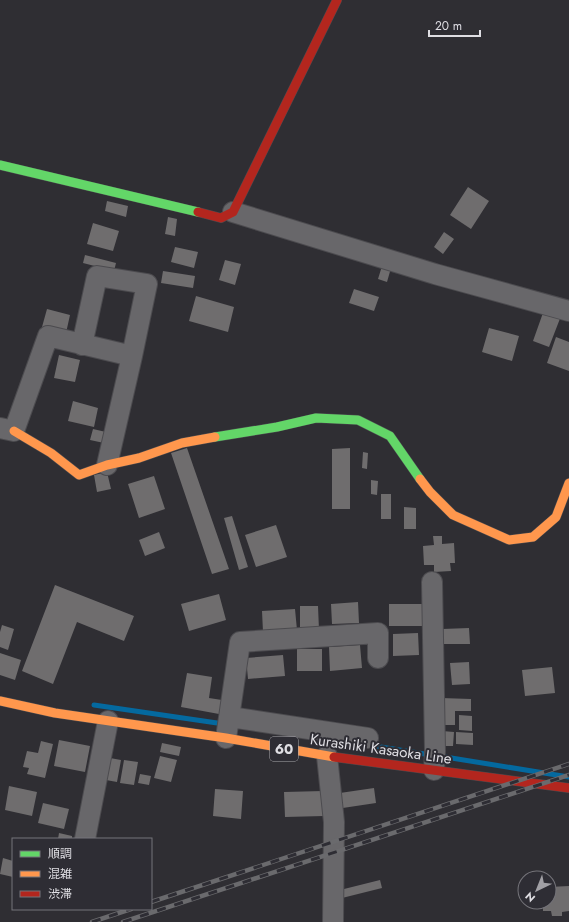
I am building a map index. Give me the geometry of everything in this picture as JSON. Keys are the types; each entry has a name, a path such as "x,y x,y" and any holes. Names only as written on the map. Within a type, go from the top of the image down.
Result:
{"street":[{"path":"0,165 220,218 233,212 337,0"},
{"path":"233,212 435,274 569,311"},
{"path":"82,345 98,276 147,284 107,465"},
{"path":"132,356 48,336 7,430 51,453 79,475 107,465 139,458 182,443 277,427 316,418 358,420 390,436 430,492 453,515 509,540 534,537 556,518 569,482"},
{"path":"432,582 435,761"},
{"path":"368,738 228,726 240,642 378,633 378,658"},
{"name":"Kurashiki Kasaoka Line","path":"0,701 55,713 108,720 228,726 327,756 435,761 569,788"},
{"path":"85,838 108,720"},
{"path":"327,756 334,822 332,922"}],"building":[{"path":"468,187 489,201 471,229 450,215"},
{"path":"107,201 128,206 126,217 105,211"},
{"path":"168,217 177,219 175,236 165,234"},
{"path":"93,223 119,231 113,251 87,244"},
{"path":"444,232 454,239 443,254 434,247"},
{"path":"175,247 198,252 194,268 171,262"},
{"path":"85,255 116,263 114,271 83,263"},
{"path":"225,260 241,264 235,285 219,280"},
{"path":"382,266 391,268 387,282 378,279"},
{"path":"163,271 195,276 193,288 161,283"},
{"path":"354,289 379,297 374,311 349,303"},
{"path":"196,296 234,307 228,332 189,321"},
{"path":"47,309 70,315 66,333 42,327"},
{"path":"544,310 561,316 549,347 533,341"},
{"path":"489,328 519,336 512,361 482,352"},
{"path":"556,337 569,342 569,371 547,363"},
{"path":"59,355 80,360 75,382 54,378"},
{"path":"73,401 98,408 94,427 68,421"},
{"path":"93,429 106,432 104,443 90,440"},
{"path":"187,448 229,569 212,574 171,453"},
{"path":"350,448 350,509 332,509 332,449"},
{"path":"363,452 368,453 367,469 362,468"},
{"path":"107,472 111,489 97,492 94,475"},
{"path":"154,476 165,509 139,518 128,484"},
{"path":"371,480 378,481 377,495 371,494"},
{"path":"381,494 391,494 391,519 381,519"},
{"path":"404,507 416,508 416,529 404,529"},
{"path":"232,516 248,567 239,570 224,518"},
{"path":"276,525 287,557 256,567 245,535"},
{"path":"159,532 165,548 145,556 139,540"},
{"path":"433,536 442,536 442,544 454,543 455,563 450,563 451,571 434,572 434,565 424,565 423,546 434,545"},
{"path":"55,585 134,616 124,641 77,622 53,684 22,671"},
{"path":"219,594 226,620 189,631 181,604"},
{"path":"358,602 359,623 332,624 331,604"},
{"path":"389,604 422,604 422,626 389,626"},
{"path":"300,606 318,606 319,630 300,630"},
{"path":"295,609 297,630 263,632 262,611"},
{"path":"2,625 14,629 8,650 0,647 0,632"},
{"path":"469,628 470,644 443,644 442,629"},
{"path":"418,633 419,655 393,656 393,634"},
{"path":"360,645 362,668 330,671 329,647"},
{"path":"297,649 322,649 322,671 297,671"},
{"path":"0,653 21,660 15,680 0,675"},
{"path":"283,655 285,676 248,679 246,658"},
{"path":"469,662 470,684 452,685 450,663"},
{"path":"552,667 555,693 525,696 522,670"},
{"path":"187,673 212,677 209,698 222,700 219,714 181,707"},
{"path":"441,698 471,699 471,711 455,711 455,725 441,725"},
{"path":"459,715 472,716 472,731 459,730"},
{"path":"442,731 454,732 453,746 441,746"},
{"path":"456,732 473,733 473,745 456,744"},
{"path":"59,740 90,746 85,772 54,766"},
{"path":"41,741 53,744 45,778 27,774 29,768 23,767 27,751 38,753"},
{"path":"162,743 181,747 179,756 160,752"},
{"path":"160,756 177,760 171,782 154,778"},
{"path":"110,758 121,760 117,782 106,780"},
{"path":"124,760 138,762 134,785 120,783"},
{"path":"140,774 151,776 149,785 138,783"},
{"path":"9,786 37,792 32,816 5,810"},
{"path":"374,788 376,803 336,809 333,794"},
{"path":"215,789 243,791 241,819 213,816"},
{"path":"323,791 324,816 285,817 284,792"},
{"path":"43,803 69,809 64,829 38,823"},
{"path":"59,833 72,836 72,838 58,838"},
{"path":"3,858 12,861 12,877 0,874"},
{"path":"380,880 382,888 342,898 340,890"},
{"path":"569,886 569,911 562,912 562,916 552,916 551,911 543,910 557,910 557,887"}],"waterway":[{"path":"94,705 224,724"},
{"path":"368,745 431,755"},
{"path":"439,756 569,777"}],"railway":[{"path":"152,902 569,764"},
{"path":"123,922 569,775"},
{"path":"92,922 128,910"}],"traffic: fast":[{"path":"0,165 198,212"},
{"path":"215,437 277,427 316,418 358,420 390,436 420,479"}],"traffic: slow":[{"path":"14,431 51,453 79,475 107,465 139,458 182,443 215,437"},
{"path":"420,479 430,492 453,515 509,540 533,537 556,517 569,483"},
{"path":"0,701 55,713 226,738 334,757"}],"traffic: jam":[{"path":"198,212 221,218 233,212 337,0"},
{"path":"334,757 569,788"}]}
